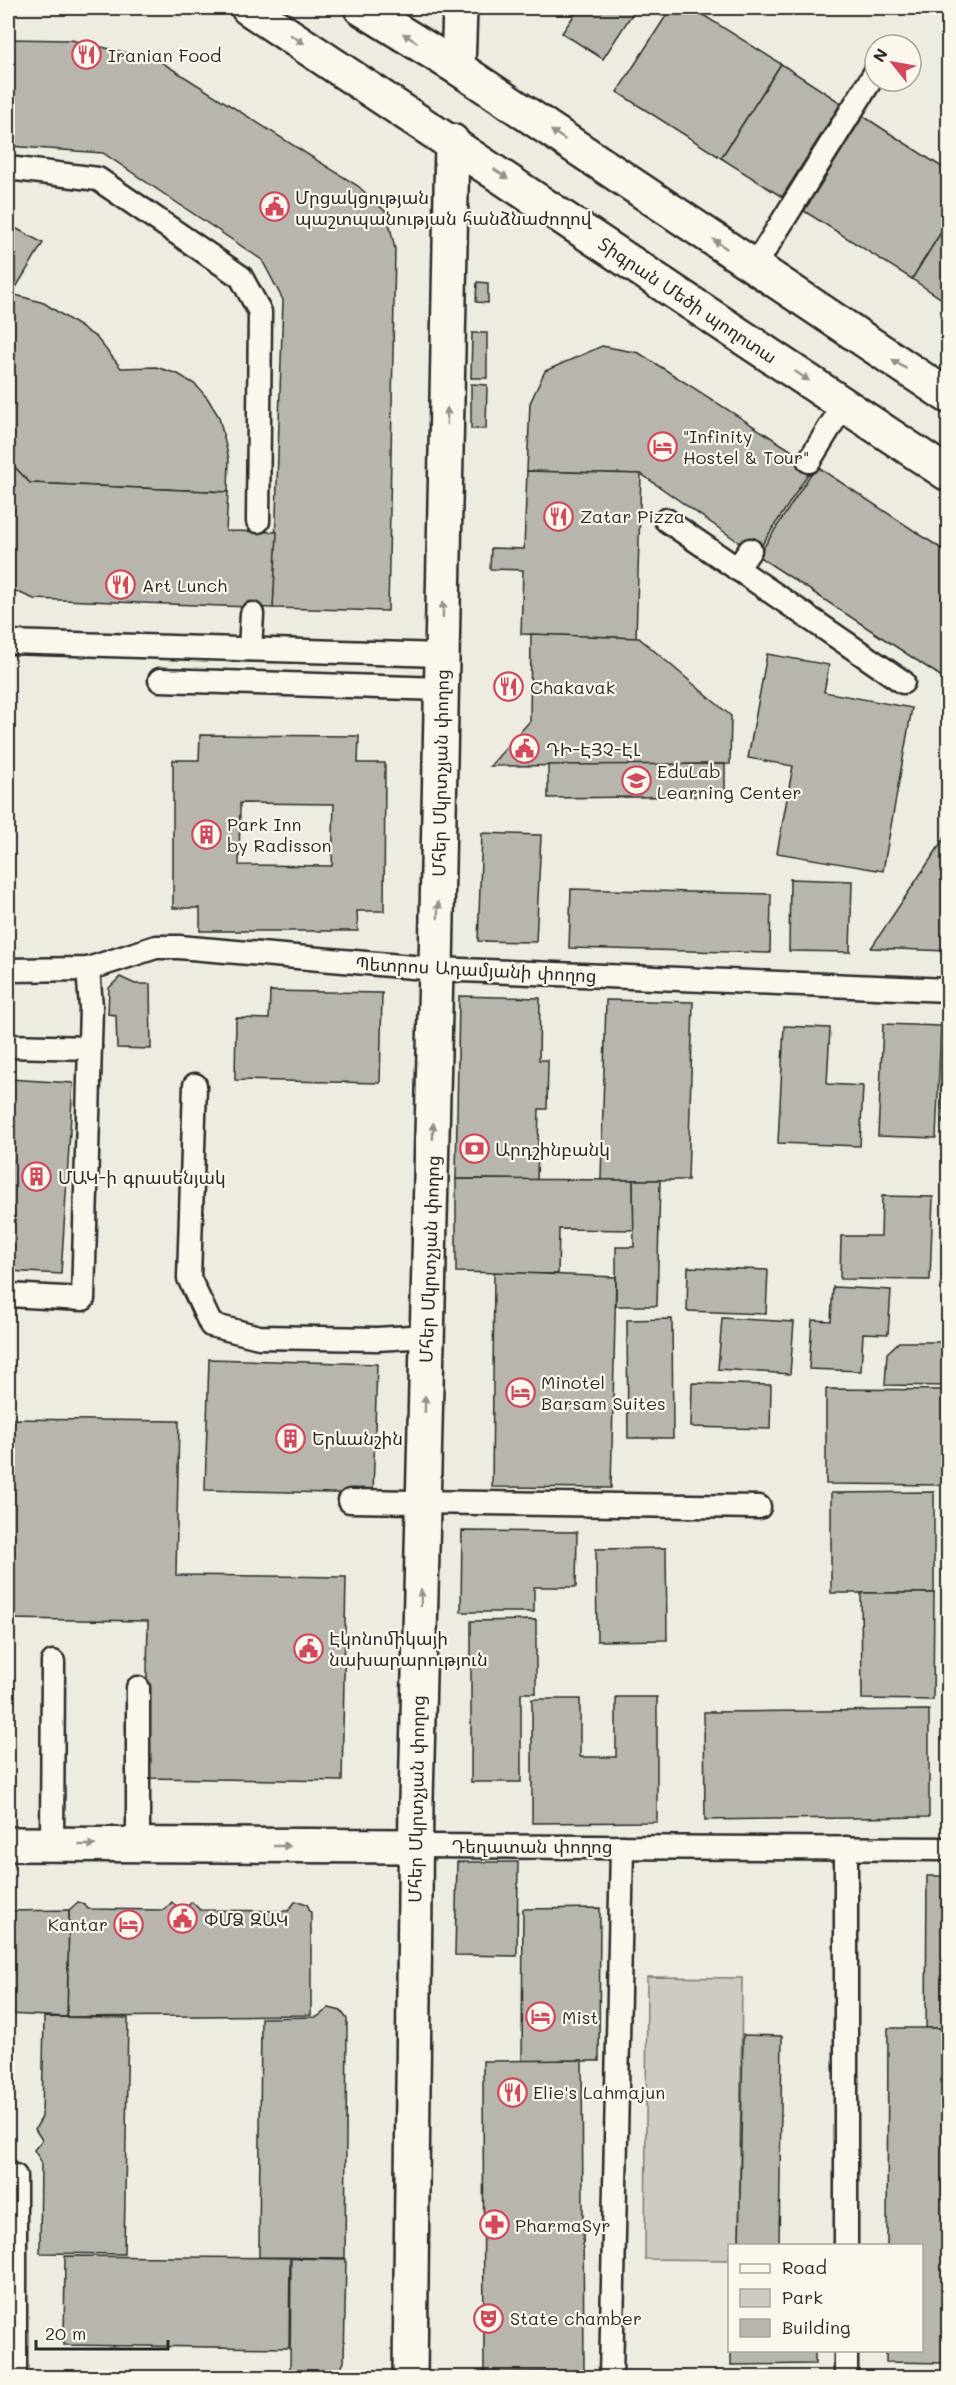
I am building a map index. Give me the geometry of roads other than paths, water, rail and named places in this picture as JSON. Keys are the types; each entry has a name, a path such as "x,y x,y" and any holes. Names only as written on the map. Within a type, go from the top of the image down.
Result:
{"street":[{"name":"Տիգրան Մեծի պողոտա","path":"248,8 452,141 948,474"},
{"path":"361,8 458,68 948,396"},
{"path":"458,68 460,8"},
{"name":"Մհեր Մկրտչյան փողոց","path":"410,2378 415,1846 436,969 452,141"},
{"name":"Դեղատան փողոց","path":"8,1844 415,1846"}],"lane":[{"path":"754,267 863,92"},
{"path":"8,168 98,179 240,277 260,312 258,521"},
{"path":"809,461 844,404"},
{"path":"666,520 903,682"},
{"path":"737,569 750,550"},
{"path":"250,649 252,614"},
{"path":"8,642 442,655"},
{"path":"160,680 442,689"},
{"name":"Պետրոս Ադամյանի փողոց","path":"8,969 88,969 156,947 179,947 436,969 948,990"},
{"path":"8,1295 83,1299 90,1048 88,969"},
{"path":"8,1046 90,1048"},
{"path":"195,1085 189,1278 211,1325 259,1337 377,1340 427,1336"},
{"path":"351,1501 759,1507"},
{"path":"52,1845 53,1662"},
{"path":"138,1688 138,1845"},
{"name":"Դեղատան փողոց","path":"415,1846 948,1849"},
{"path":"610,2378 622,1847"},
{"path":"846,1848 846,2244"},
{"path":"15,2176 15,2378"},
{"path":"846,2352 846,2378"}],"place":[{"name":"Iranian Food","path":"87,55"},
{"name":"Մրցակցության պաշտպանության հանձնաժողով","path":"274,207"},
{"name":"\"Infinity Hostel & Tour\"","path":"662,446"},
{"name":"Zatar Pizza","path":"559,516"},
{"name":"Art Lunch","path":"121,585"},
{"name":"Chakavak","path":"509,687"},
{"name":"ԴԻ-ԷՅՉ-ԷԼ","path":"525,749"},
{"name":"EduLab Learning Center","path":"636,781"},
{"name":"Park Inn by Radisson","path":"206,834"},
{"name":"Արդշինբանկ","path":"474,1149"},
{"name":"ՄԱԿ-ի գրասենյակ","path":"37,1177"},
{"name":"Minotel Barsam Suites","path":"520,1392"},
{"name":"Երևանշին","path":"291,1438"},
{"name":"Էկոնոմիկայի նախարարություն","path":"308,1648"},
{"name":"ՓՄՁ ԶԱԿ","path":"183,1919"},
{"name":"Kantar","path":"129,1924"},
{"name":"Mist","path":"541,2017"},
{"name":"Elie's Lahmajun","path":"512,2092"},
{"name":"PharmaSyr","path":"494,2225"},
{"name":"State chamber","path":"489,2318"}]}
